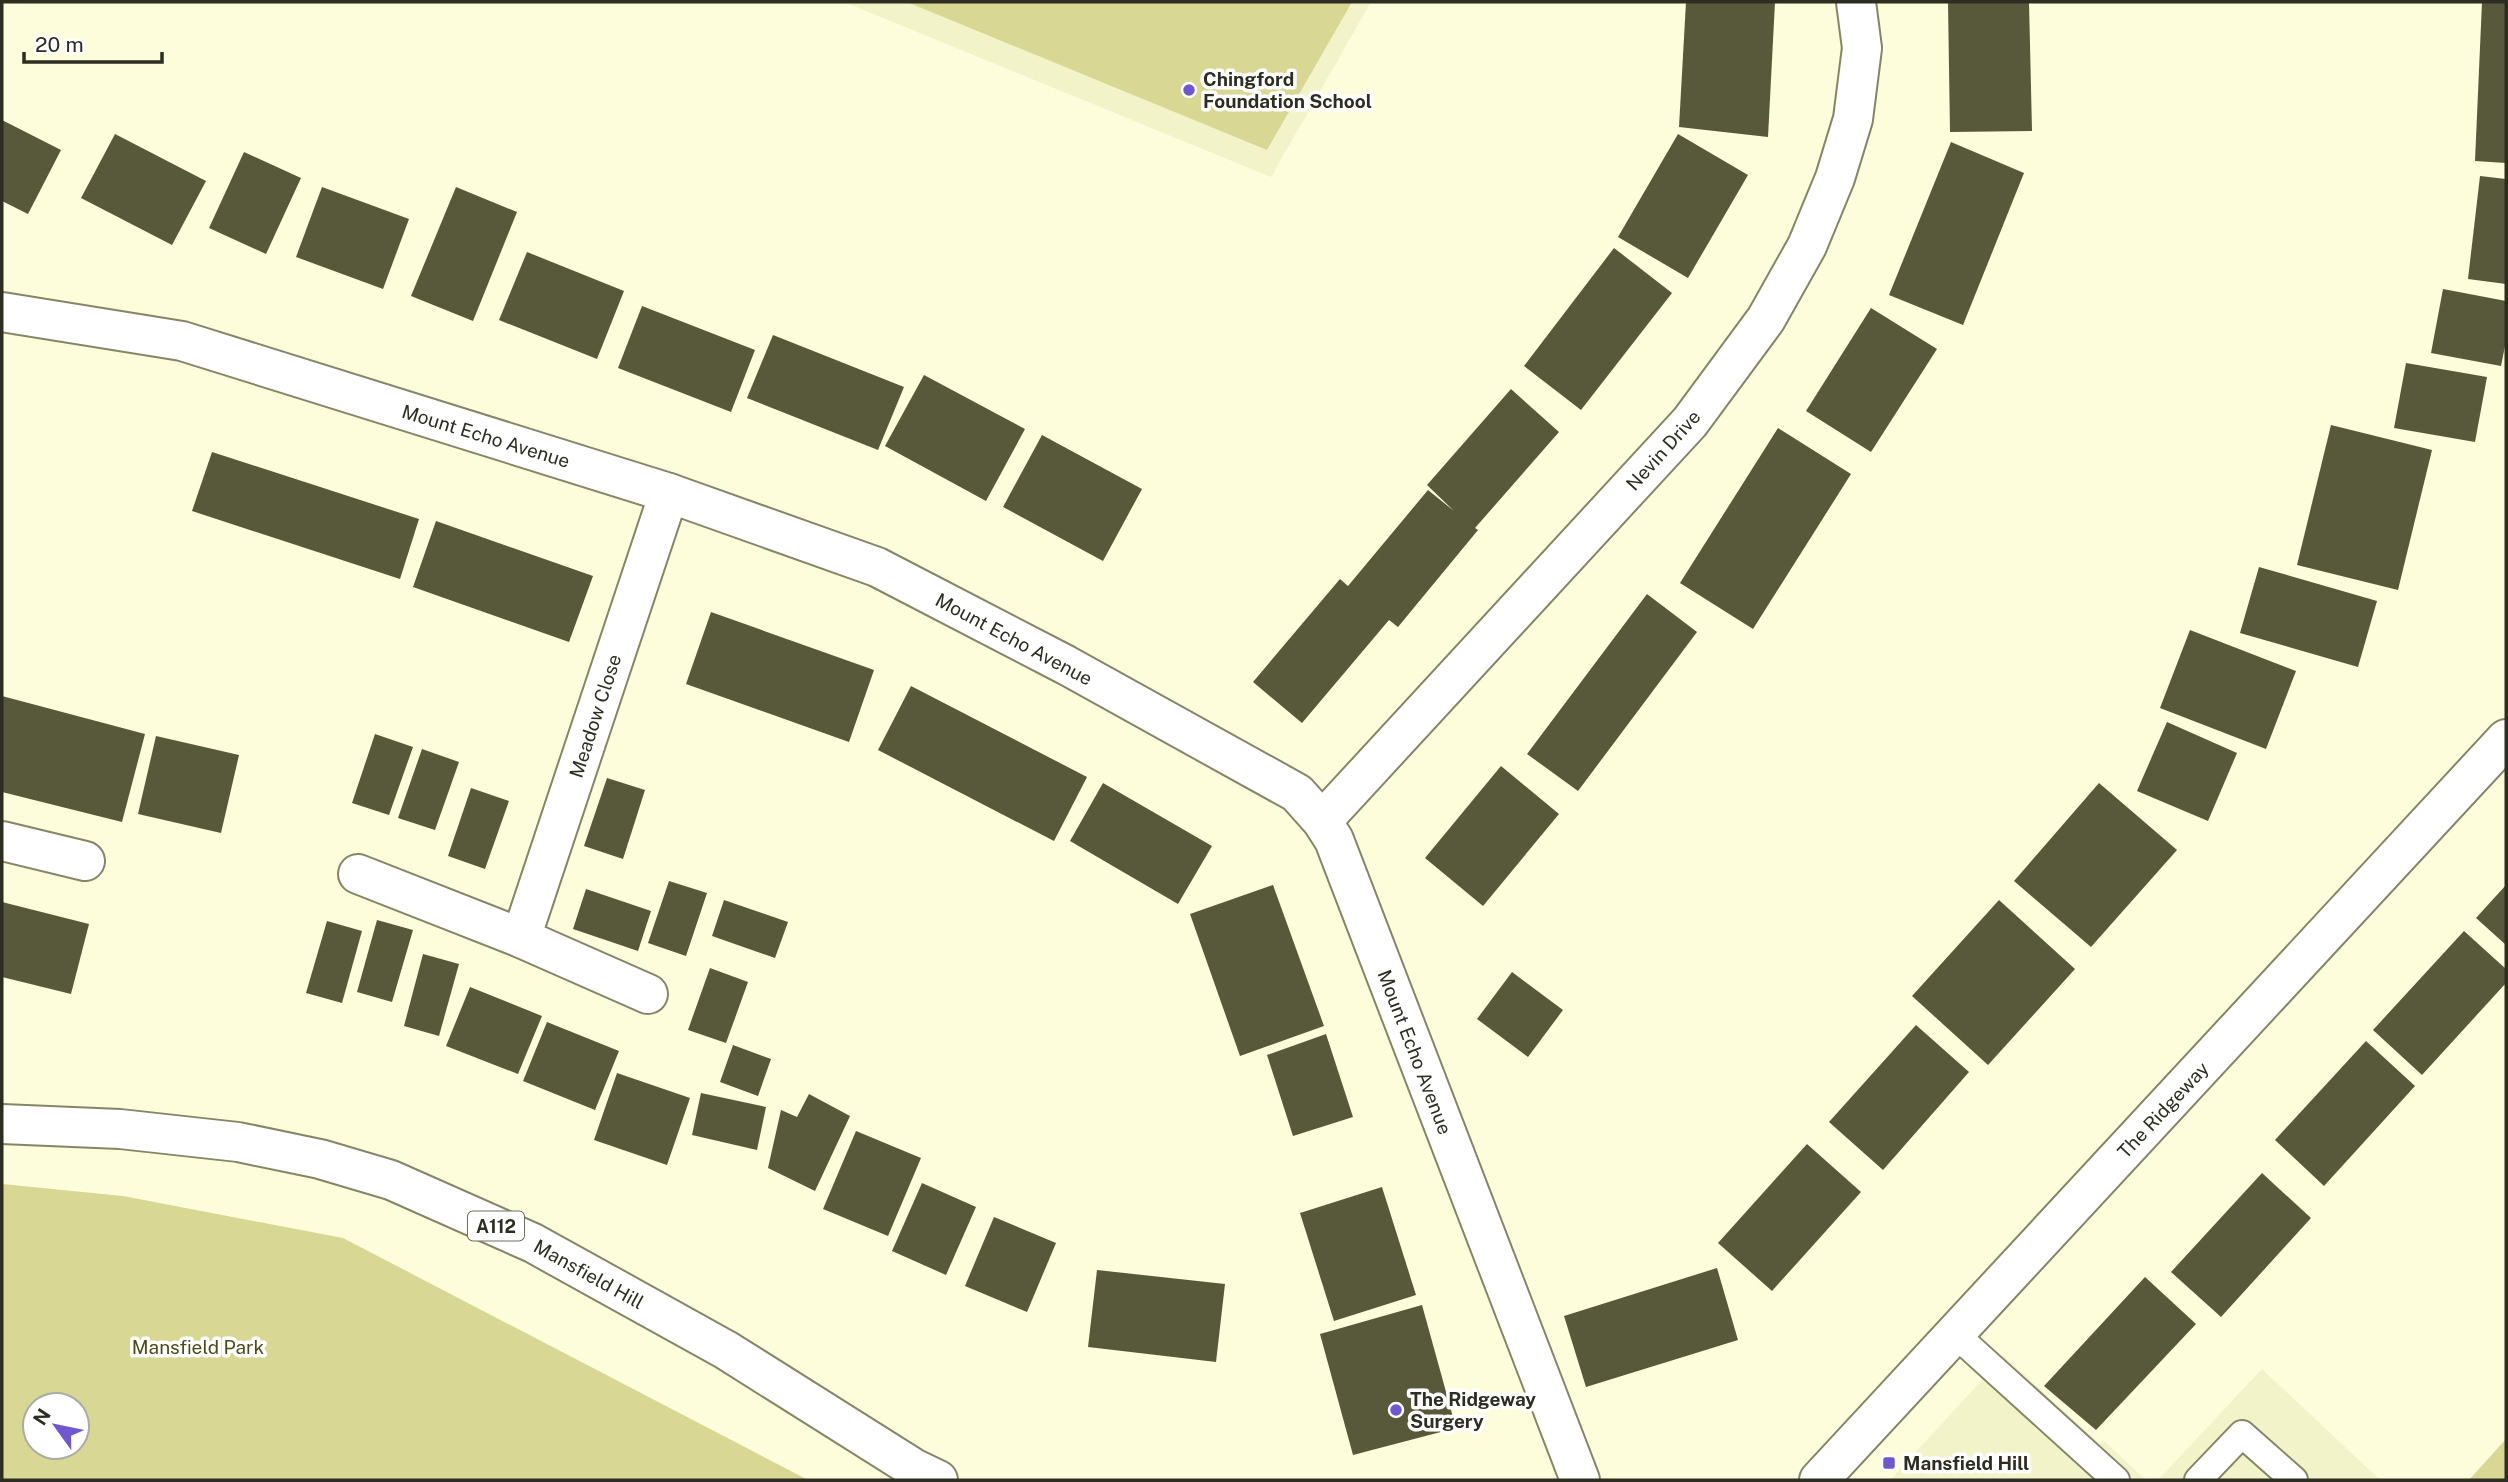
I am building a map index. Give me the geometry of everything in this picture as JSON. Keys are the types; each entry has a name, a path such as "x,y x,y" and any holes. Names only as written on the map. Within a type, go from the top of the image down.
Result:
{"street":[{"name":"Nevin Drive","path":"1322,821 1690,422 1766,319 1807,246 1835,178 1853,119 1862,48 1856,2"},
{"name":"Mount Echo Avenue","path":"2,312 182,341 669,493 877,567 1066,665 1297,793 1322,821 1334,840 1580,1480"},
{"name":"Meadow Close","path":"521,938 669,493"},
{"name":"The Ridgeway","path":"1819,1480 2506,739"},
{"path":"2,841 85,861"},
{"path":"358,873 521,938 648,995"},
{"name":"Mansfield Hill","path":"2,1124 120,1129 238,1142 320,1159 391,1180 533,1243 726,1350 915,1469 938,1480"}],"lane":[{"path":"1955,1334 2116,1480"},
{"path":"2198,1480 2242,1434 2294,1480"}],"shaded area":[{"name":"Chingford Foundation School","path":"844,2 1371,2 1271,177"},
{"path":"2004,1356 2100,1444 2103,1440 2146,1480 1890,1480"},
{"path":"2262,1369 2380,1480 2158,1480"}],"green space":[{"name":"Chingford Foundation School","path":"907,2 1352,2 1267,150"},
{"name":"Mansfield Park","path":"2,1184 123,1196 343,1238 808,1480 2,1480"},
{"path":"2506,1439 2506,1480 2469,1480"}],"building":[{"path":"1686,2 1775,2 1768,137 1679,127"},
{"path":"1948,2 2029,2 2032,131 1950,132"},
{"path":"2482,2 2506,2 2506,163 2475,161"},
{"path":"2,120 61,150 28,214 2,201"},
{"path":"115,134 206,181 172,245 81,198"},
{"path":"1678,134 1748,175 1688,278 1618,237"},
{"path":"1951,142 2024,173 1963,325 1889,295"},
{"path":"244,152 301,178 266,254 209,228"},
{"path":"2480,176 2506,179 2506,284 2468,279"},
{"path":"322,187 409,219 383,289 296,257"},
{"path":"456,187 517,212 473,321 411,296"},
{"path":"1614,248 1672,293 1581,410 1524,366"},
{"path":"527,252 624,291 597,359 499,320"},
{"path":"2443,289 2506,301 2506,341 2501,366 2431,353"},
{"path":"642,306 755,350 731,412 618,368"},
{"path":"1871,308 1937,349 1871,452 1806,411"},
{"path":"773,335 904,387 878,450 747,398"},
{"path":"2406,363 2487,377 2475,442 2394,428"},
{"path":"924,375 1025,429 986,501 885,446"},
{"path":"1511,389 1559,432 1475,528 1478,530 1398,627 1389,620 1302,723 1253,682 1340,579 1348,586 1428,490 1454,511 1427,485"},
{"path":"2331,425 2432,450 2398,590 2297,565"},
{"path":"1778,428 1851,474 1753,629 1680,583"},
{"path":"1042,435 1142,489 1103,561 1003,507"},
{"path":"212,452 419,519 400,579 192,511"},
{"path":"436,521 593,576 569,642 413,587"},
{"path":"2259,567 2377,601 2358,667 2240,633"},
{"path":"1647,594 1697,632 1578,791 1527,754"},
{"path":"711,612 874,670 849,742 686,684"},
{"path":"2190,630 2296,671 2266,749 2160,708"},
{"path":"911,686 1087,777 1054,841 878,750"},
{"path":"2,696 145,734 122,822 2,792"},
{"path":"2167,722 2237,753 2208,821 2137,791"},
{"path":"375,734 413,747 389,815 352,803"},
{"path":"156,736 239,755 221,833 138,814"},
{"path":"422,749 459,762 435,830 398,818"},
{"path":"1501,766 1559,814 1483,906 1425,858"},
{"path":"607,778 645,790 623,859 584,846"},
{"path":"1103,783 1212,846 1178,904 1070,841"},
{"path":"2099,783 2177,850 2091,947 2014,881"},
{"path":"471,788 509,801 485,869 448,856"},
{"path":"669,881 707,893 686,956 648,943"},
{"path":"1273,885 1324,1026 1240,1056 1190,914"},
{"path":"2506,885 2506,945 2476,918"},
{"path":"586,889 651,911 638,951 573,929"},
{"path":"724,900 788,922 775,958 712,936"},
{"path":"1999,900 2075,969 1988,1065 1912,996"},
{"path":"2,902 89,924 71,994 2,977"},
{"path":"377,920 413,930 392,1002 357,992"},
{"path":"327,921 362,931 342,1003 306,993"},
{"path":"2464,931 2506,969 2506,983 2422,1075 2373,1030"},
{"path":"423,954 459,964 439,1036 404,1026"},
{"path":"710,968 748,982 726,1043 688,1030"},
{"path":"1512,972 1563,1010 1528,1057 1477,1019"},
{"path":"470,987 542,1016 518,1074 446,1046"},
{"path":"547,1022 619,1051 595,1110 523,1081"},
{"path":"1916,1025 1969,1072 1883,1170 1829,1122"},
{"path":"1326,1034 1353,1117 1293,1136 1267,1055"},
{"path":"2366,1041 2415,1086 2324,1186 2275,1140"},
{"path":"733,1045 771,1059 758,1096 720,1082"},
{"path":"617,1073 690,1098 667,1165 594,1140"},
{"path":"701,1093 766,1107 757,1150 692,1135"},
{"path":"809,1094 850,1116 815,1191 768,1168 781,1110 797,1117"},
{"path":"856,1131 921,1158 888,1236 823,1209"},
{"path":"1807,1144 1861,1192 1772,1291 1718,1243"},
{"path":"2262,1173 2311,1218 2221,1317 2171,1272"},
{"path":"922,1183 976,1207 946,1275 892,1251"},
{"path":"1382,1187 1416,1295 1334,1321 1300,1213"},
{"path":"994,1217 1056,1243 1027,1312 965,1286"},
{"path":"1717,1268 1738,1340 1586,1387 1564,1316"},
{"path":"1097,1270 1225,1284 1216,1362 1088,1347"},
{"path":"2145,1277 2196,1324 2096,1430 2044,1386"},
{"path":"1422,1305 1456,1428 1353,1455 1320,1334"}],"place":[{"name":"Chingford Foundation School","path":"1189,90"},
{"name":"The Ridgeway Surgery","path":"1396,1410"},
{"name":"Mansfield Hill","path":"1889,1463"}]}
